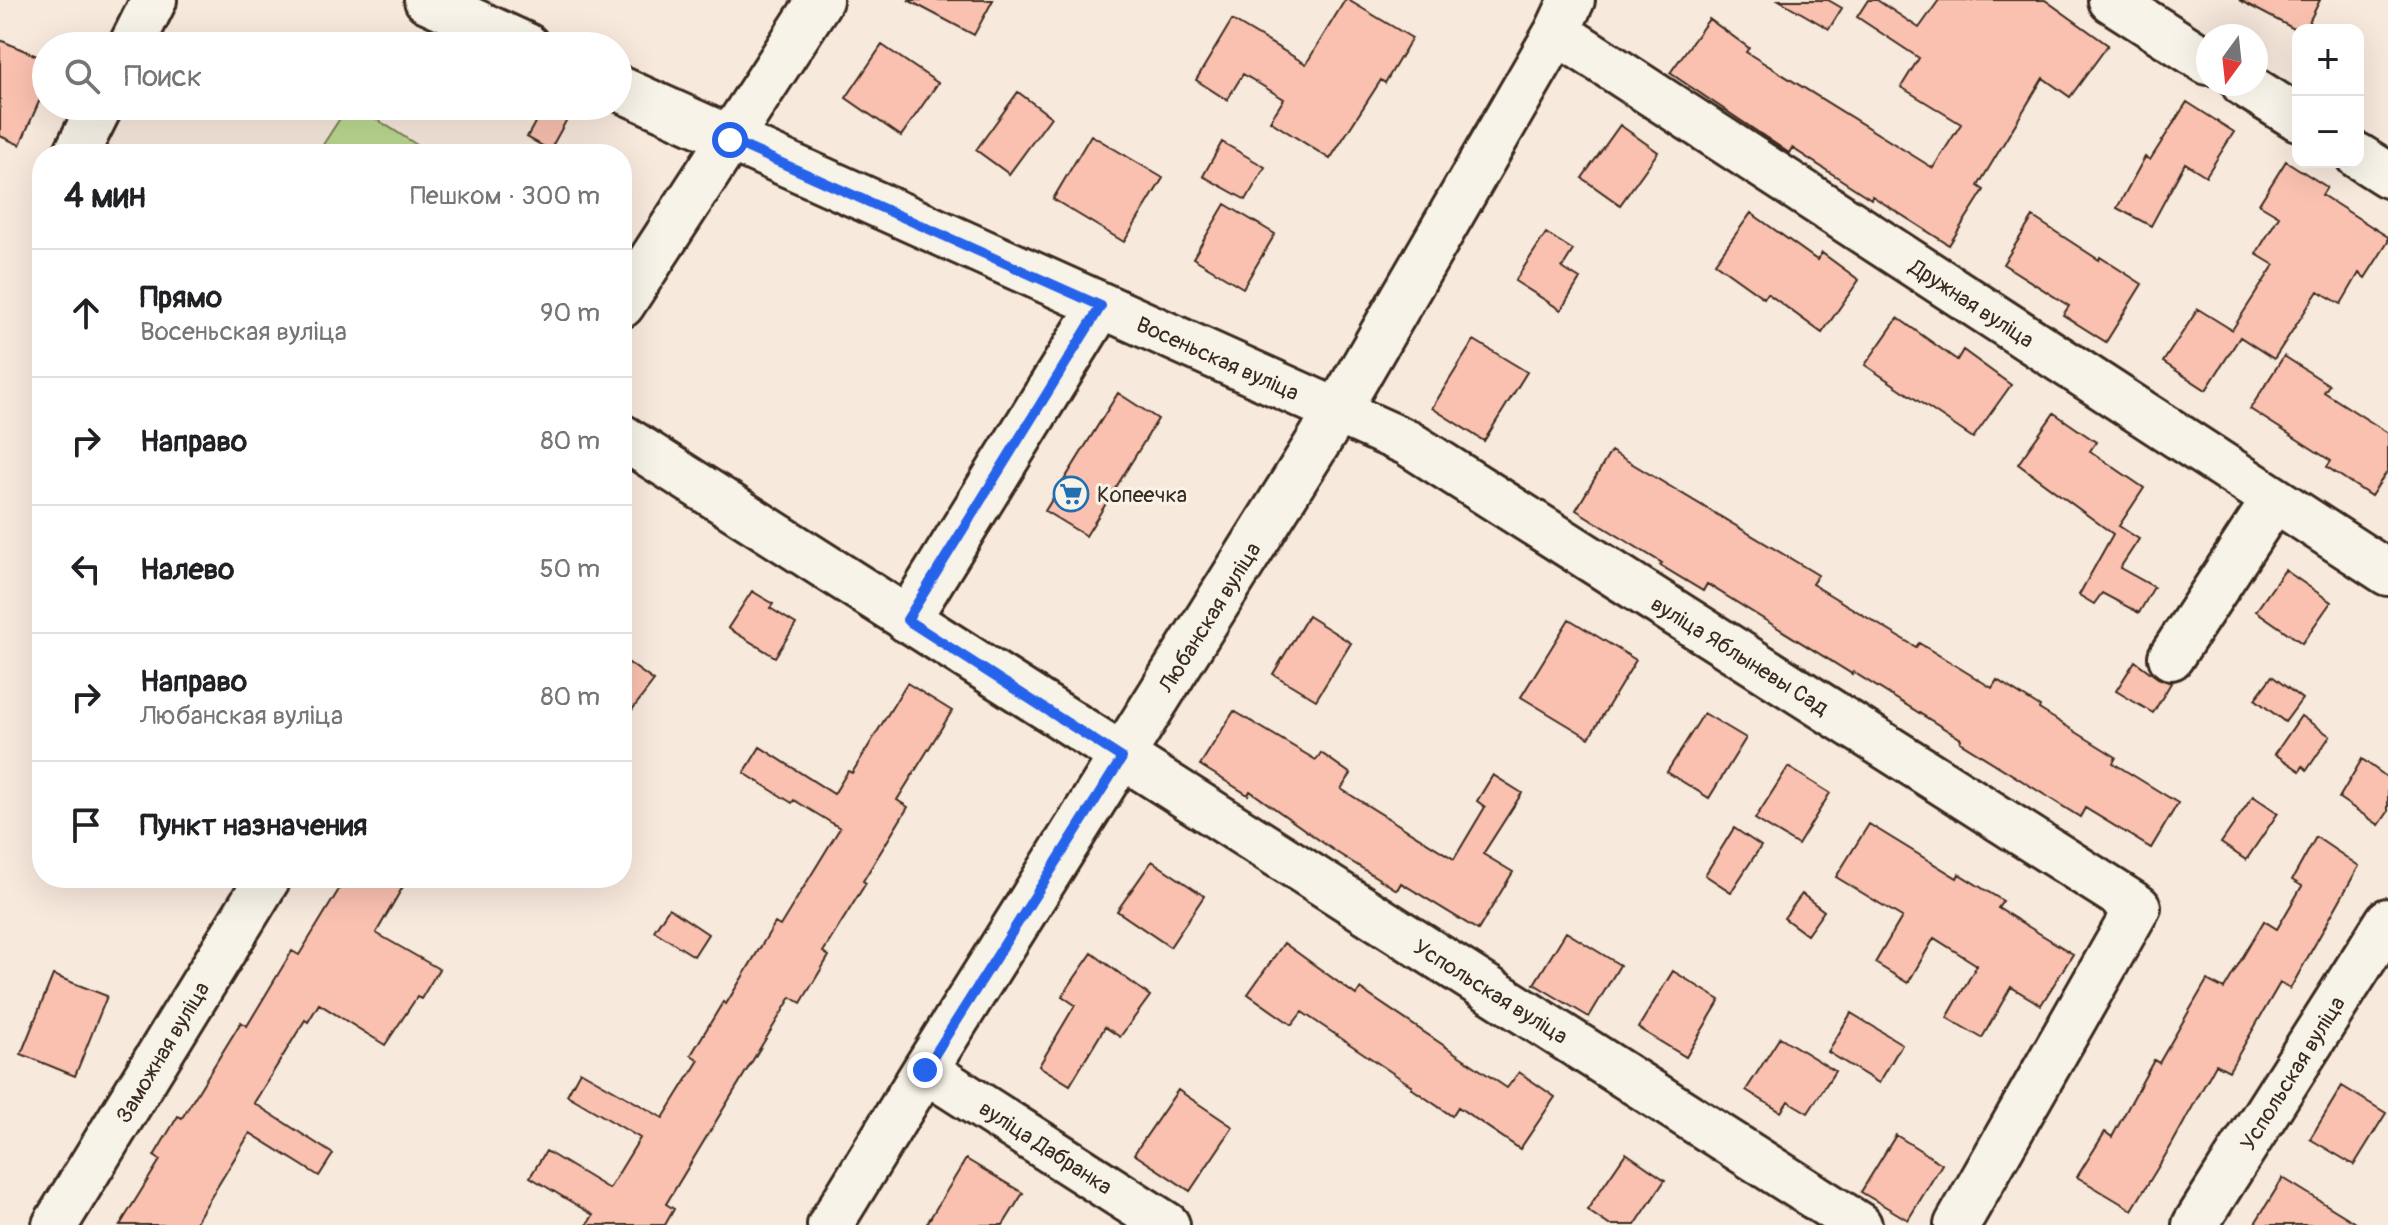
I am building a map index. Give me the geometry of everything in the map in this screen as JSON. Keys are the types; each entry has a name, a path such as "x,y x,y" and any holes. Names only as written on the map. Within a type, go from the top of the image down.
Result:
{"street":[{"path":"138,32 154,0"},
{"path":"427,0 497,32"},
{"path":"632,290 820,0"},
{"path":"2111,0 2196,54"},
{"name":"Любанская вуліца","path":"830,1225 1337,412 1565,16"},
{"name":"Дружная вуліца","path":"1565,16 2274,500 2388,573"},
{"name":"Восеньская вуліца","path":"632,94 1337,412"},
{"path":"2263,96 2292,114"},
{"path":"81,144 93,120"},
{"path":"2364,160 2388,175"},
{"path":"907,620 1101,306"},
{"name":"вуліца Яблыневы Сад","path":"1337,412 1408,443 2138,907 1957,1225"},
{"name":"Успольская вуліца","path":"632,443 1859,1225"},
{"path":"2171,657 2274,500"},
{"name":"Заможная вуліца","path":"55,1225 262,888"},
{"name":"Успольская вуліца","path":"2195,1225 2388,921"},
{"name":"вуліца Дабранка","path":"925,1070 1167,1225"}],"green space":[{"path":"339,120 378,120 415,144 323,144"}],"building":[{"path":"908,0 993,0 974,35"},
{"path":"1345,0 1412,38 1385,83 1381,80 1330,159 1270,121 1284,99 1243,74 1227,100 1196,80 1232,20 1306,64"},
{"path":"1779,0 1828,0 1842,8 1829,29"},
{"path":"1868,0 1877,0 1919,28 1939,0 2045,0 2108,45 2070,97 2043,78 1978,186 1984,190 1949,245 1792,148 1789,153 1670,73 1709,19 1749,48 1746,52 1933,168 1961,124 1901,87 1919,58 1857,17"},
{"path":"2239,0 2320,0 2308,24 2292,24 2292,28"},
{"path":"0,40 32,54 32,118 20,145 0,136"},
{"path":"882,45 938,83 901,136 846,98"},
{"path":"1018,92 1051,117 1009,174 976,150"},
{"path":"2187,102 2234,132 2206,176 2185,163 2151,226 2117,208 2145,157 2150,160"},
{"path":"536,120 566,121 553,144 539,144 527,137"},
{"path":"1620,125 1658,152 1620,205 1582,178"},
{"path":"1091,135 1163,178 1124,242 1053,199"},
{"path":"1222,142 1265,167 1246,200 1203,176"},
{"path":"2286,161 2292,168 2297,168 2327,187 2322,195 2388,237 2388,242 2365,278 2359,273 2341,304 2318,291 2274,359 2240,337 2206,390 2163,362 2198,309 2232,330 2274,265 2256,254 2279,216 2259,204"},
{"path":"1225,204 1275,234 1243,288 1193,258"},
{"path":"1751,213 1817,260 1822,253 1859,280 1822,333 1767,293 1764,298 1715,263"},
{"path":"2033,217 2142,284 2106,342 2063,315 2069,306 2003,264"},
{"path":"1546,233 1573,250 1562,268 1580,279 1561,310 1515,281"},
{"path":"1898,318 1957,360 1963,350 2011,385 1973,438 1865,365"},
{"path":"1474,340 1527,372 1484,441 1432,408"},
{"path":"2284,356 2329,385 2324,392 2388,433 2388,470 2371,496 2327,467 2331,461 2250,409"},
{"path":"1118,393 1158,419 1086,536 1045,511"},
{"path":"2054,413 2096,442 2090,451 2144,488 2119,526 2139,539 2120,568 2154,587 2139,613 2102,593 2094,604 2079,595 2113,534 2018,464"},
{"path":"1611,451 1818,575 1812,584 1916,647 1919,643 1992,688 1997,680 2116,757 2113,763 2178,803 2151,848 2085,808 2080,817 1853,672 1707,584 1703,591 1576,510"},
{"path":"2285,570 2331,602 2302,643 2256,611"},
{"path":"752,591 773,604 770,608 796,624 775,657 728,628"},
{"path":"1308,616 1351,643 1316,700 1273,674"},
{"path":"1569,619 1636,660 1589,738 1521,697"},
{"path":"2135,661 2158,678 2171,683 2153,713 2116,691"},
{"path":"632,665 654,681 632,710"},
{"path":"2272,676 2302,699 2285,722 2255,699"},
{"path":"907,683 952,711 897,800 908,807 823,952 829,956 801,1003 791,997 666,1204 674,1209 665,1225 587,1225 593,1215 530,1177 546,1151 609,1189 640,1138 567,1095 580,1071 663,1118 699,1060 691,1055 723,1002 726,1004 775,923 780,926 840,828 744,773 760,747 834,794 848,771 852,773"},
{"path":"1234,711 1316,760 1321,753 1351,774 1341,789 1454,859 1485,807 1477,801 1493,775 1522,793 1483,854 1513,872 1478,930 1401,883 1397,890 1336,852 1250,791 1248,795 1200,765"},
{"path":"1704,713 1746,738 1709,798 1667,772"},
{"path":"2301,716 2330,736 2307,770 2303,766 2300,771 2275,754"},
{"path":"2362,759 2388,778 2388,812 2379,825 2339,798"},
{"path":"1788,767 1830,793 1798,845 1755,819"},
{"path":"2253,796 2278,813 2246,860 2221,843"},
{"path":"1869,824 1957,878 1959,874 2003,901 1998,908 2073,954 2041,1005 2011,987 1982,1038 1947,1018 1977,965 1934,938 1908,983 1875,963 1902,917 1836,877"},
{"path":"1734,828 1761,846 1731,892 1705,875"},
{"path":"2316,837 2359,866 2290,989 2280,983 2229,1071 2216,1064 2132,1210 2077,1177 2105,1132 2112,1137 2154,1060 2159,1063 2207,980 2224,989 2264,921 2277,929 2302,886 2292,880"},
{"path":"1152,861 1204,896 1170,947 1117,911"},
{"path":"340,888 402,888 376,933 439,969 421,999 417,997 385,1045 319,1004 308,1022 305,1020 254,1103 333,1154 319,1176 250,1133 194,1225 120,1225 160,1160 154,1156 178,1116 182,1118 241,1022 247,1026 292,951 299,955"},
{"path":"1802,894 1824,911 1807,935 1784,918"},
{"path":"669,908 708,934 694,956 654,931"},
{"path":"1566,932 1620,965 1589,1017 1534,984"},
{"path":"1284,943 1356,995 1360,989 1507,1088 1519,1072 1555,1097 1520,1149 1458,1107 1452,1116 1302,1012 1292,1025 1248,994"},
{"path":"1092,953 1150,996 1120,1037 1105,1027 1070,1085 1039,1066 1075,1005 1062,996"},
{"path":"1673,971 1720,1000 1686,1057 1638,1028"},
{"path":"53,975 107,996 75,1076 21,1054"},
{"path":"1851,1013 1902,1044 1879,1083 1828,1052"},
{"path":"1780,1037 1835,1071 1808,1113 1788,1101 1781,1112 1746,1090"},
{"path":"2342,1086 2386,1113 2354,1165 2310,1139"},
{"path":"1178,1090 1233,1127 1190,1191 1134,1154"},
{"path":"1896,1135 1942,1164 1908,1220 1861,1192"},
{"path":"1626,1153 1665,1180 1635,1225 1609,1225 1587,1210"},
{"path":"966,1159 1023,1193 1003,1225 926,1225"},
{"path":"2283,1178 2359,1225 2254,1225"}],"place":[{"name":"Копеечка","path":"1071,494"}],"route":[{"path":"730,140 1101,306 907,620 1122,758 925,1070"}]}
